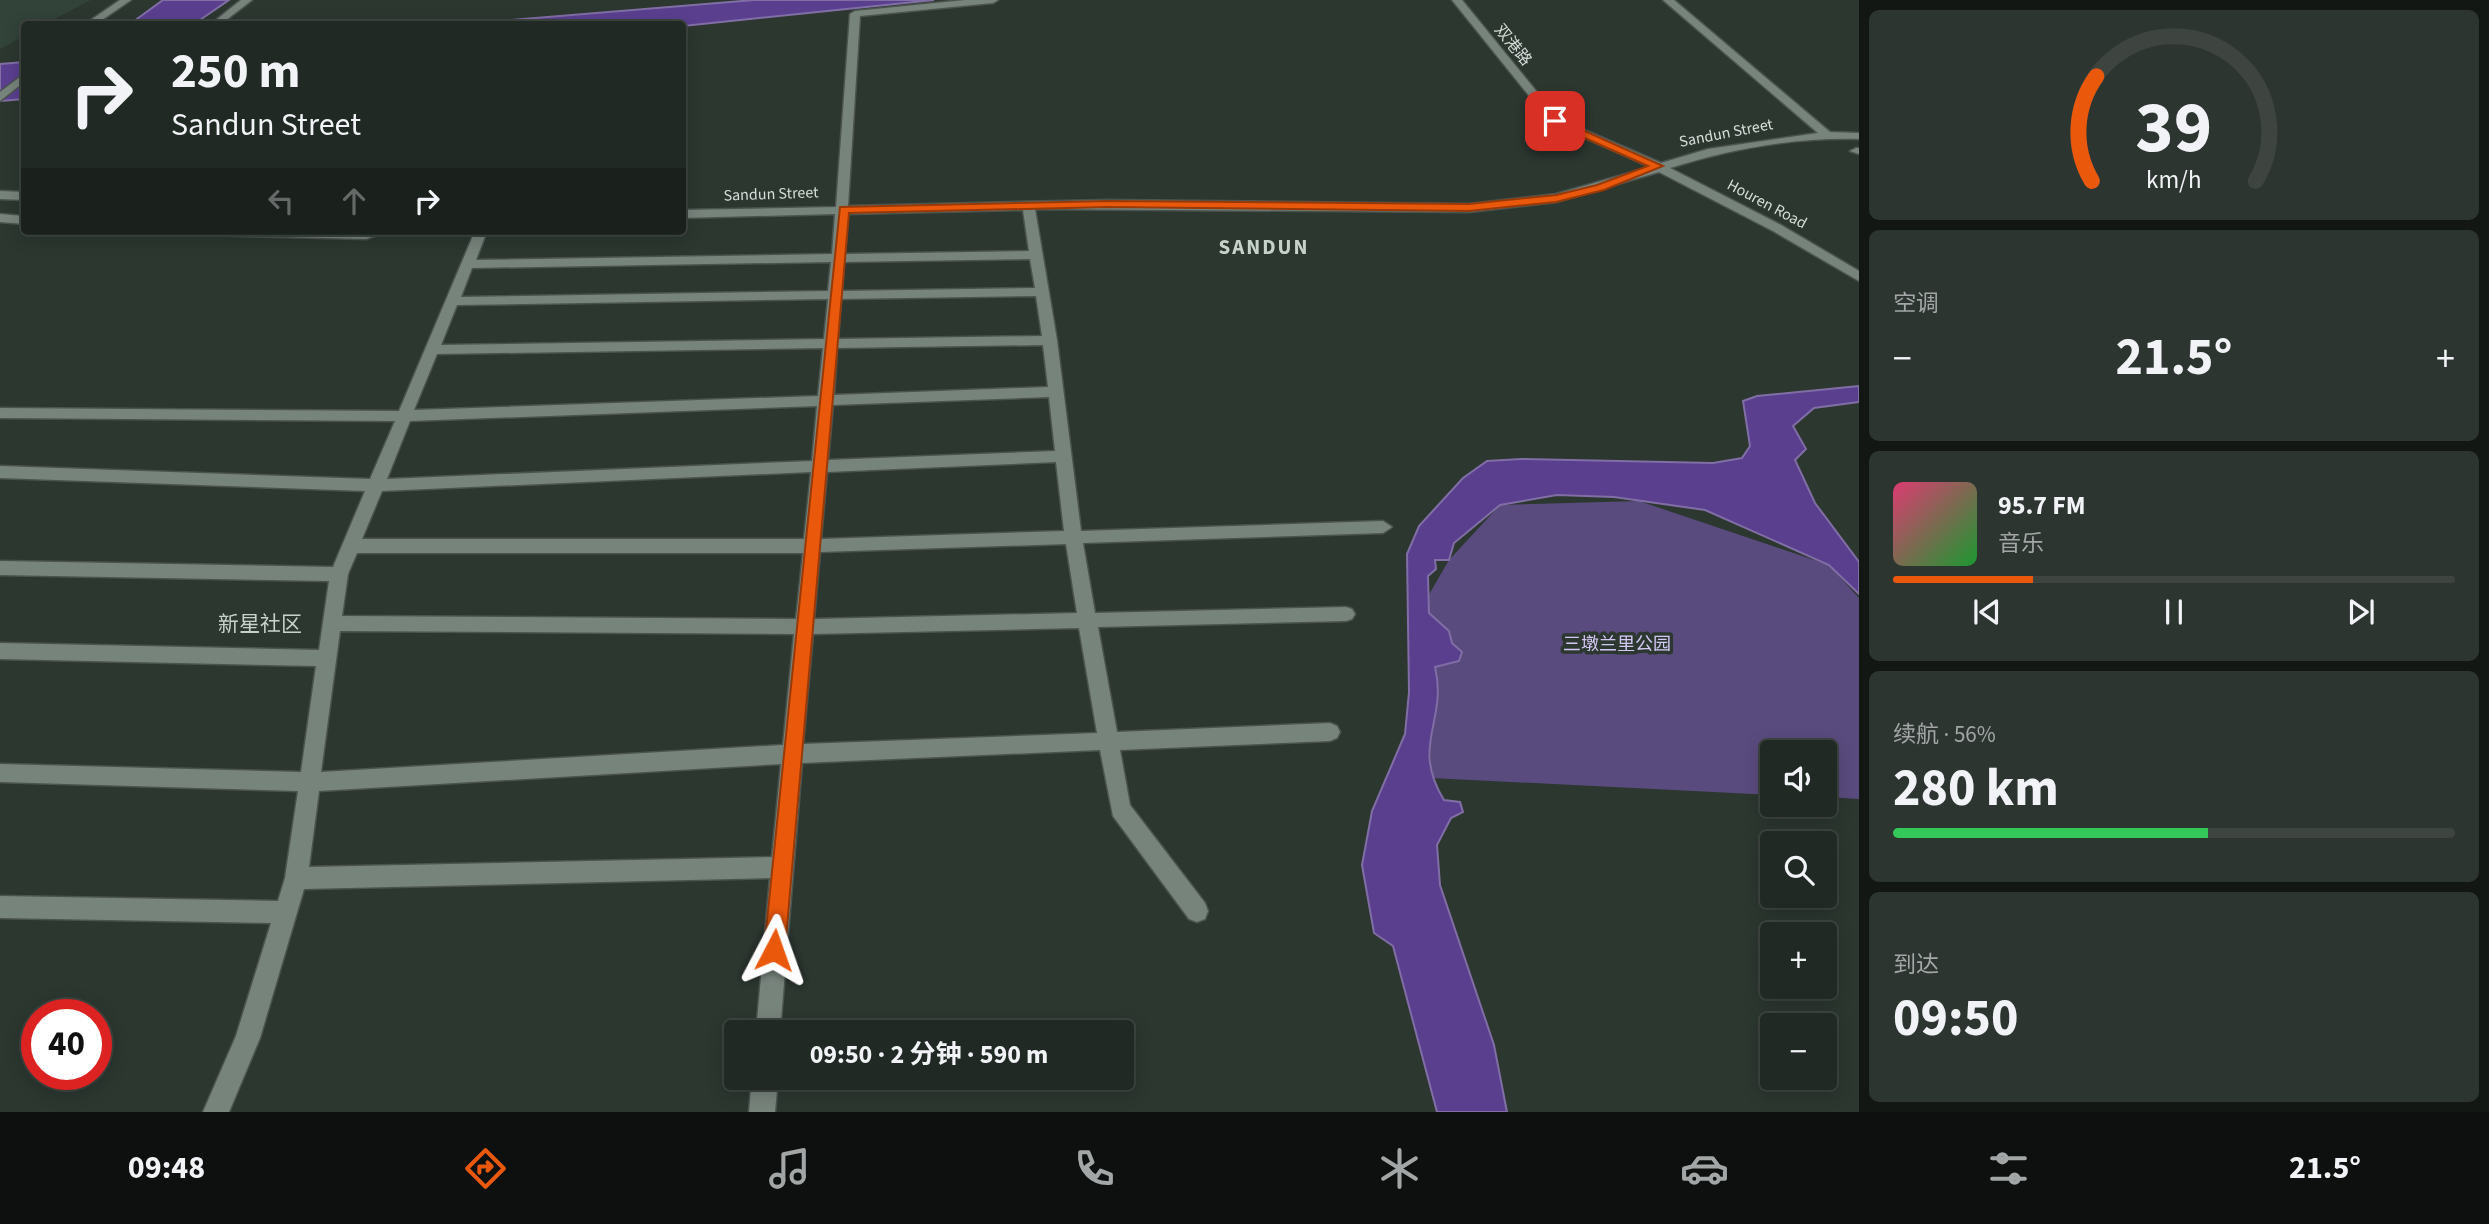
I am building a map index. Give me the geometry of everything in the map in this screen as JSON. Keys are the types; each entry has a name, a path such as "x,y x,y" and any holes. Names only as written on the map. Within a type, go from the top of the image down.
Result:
{"street":[{"path":"94,21 126,0"},
{"path":"220,21 247,0"},
{"path":"769,1020 791,754 844,210 855,14 993,0"},
{"name":"双港路","path":"1457,0 1555,121 1657,166"},
{"path":"1668,0 1827,135"},
{"path":"0,98 21,80"},
{"name":"Sandun Street","path":"686,214 1028,205 1469,208 1556,198 1601,187 1657,166 1708,152 1827,135 1859,136"},
{"name":"Houren Road","path":"1657,166 1777,228 1859,276"},
{"path":"0,195 21,197"},
{"path":"1028,205 1040,292 1050,340 1073,537 1120,809 1197,911"},
{"path":"0,218 21,220"},
{"path":"216,1112 248,1038 296,878 339,574 479,235"},
{"path":"467,264 1034,255"},
{"path":"452,301 1040,292"},
{"path":"431,350 1050,340"},
{"path":"0,426 6,413 404,416 1056,392"},
{"path":"0,472 376,485 818,464 1062,456"},
{"path":"351,546 811,546 1382,527"},
{"path":"0,568 339,574"},
{"path":"332,623 803,627 1346,614"},
{"path":"0,651 327,658"},
{"path":"0,773 310,782 791,754 1330,732"},
{"path":"296,878 781,867"},
{"path":"0,907 286,912"},
{"path":"762,1112 764,1090"}],"shaded area":[{"path":"0,0 91,0 51,21 21,21 21,38 0,49"},
{"path":"163,0 229,0 198,21 134,21"},
{"path":"754,0 934,0 686,26 686,21 500,21"},
{"path":"21,62 21,99 0,101 0,64"},
{"path":"1859,386 1859,402 1814,408 1793,426 1806,449 1795,460 1815,503 1859,562 1859,594 1829,565 1705,510 1614,497 1557,495 1500,505 1454,543 1449,560 1435,560 1436,569 1428,576 1429,613 1449,631 1452,643 1462,652 1459,661 1435,667 1438,686 1430,764 1434,781 1444,800 1460,802 1463,812 1451,818 1437,845 1440,885 1494,1045 1507,1112 1437,1112 1393,946 1374,933 1362,865 1372,811 1405,734 1409,692 1407,554 1419,526 1463,478 1487,461 1521,459 1713,463 1742,458 1750,446 1743,401 1757,396"}],"green space":[{"name":"三墩兰里公园","path":"1639,501 1829,565 1859,598 1859,799 1837,798 1837,740 1760,740 1760,794 1431,778 1427,598 1449,560 1500,505"}],"district":[{"name":"SANDUN","path":"1264,247"},
{"name":"新星社区","path":"260,624"}],"route":[{"path":"774,950 844,210 1108,204 1469,208 1556,198 1601,187 1657,166 1555,121"}]}
